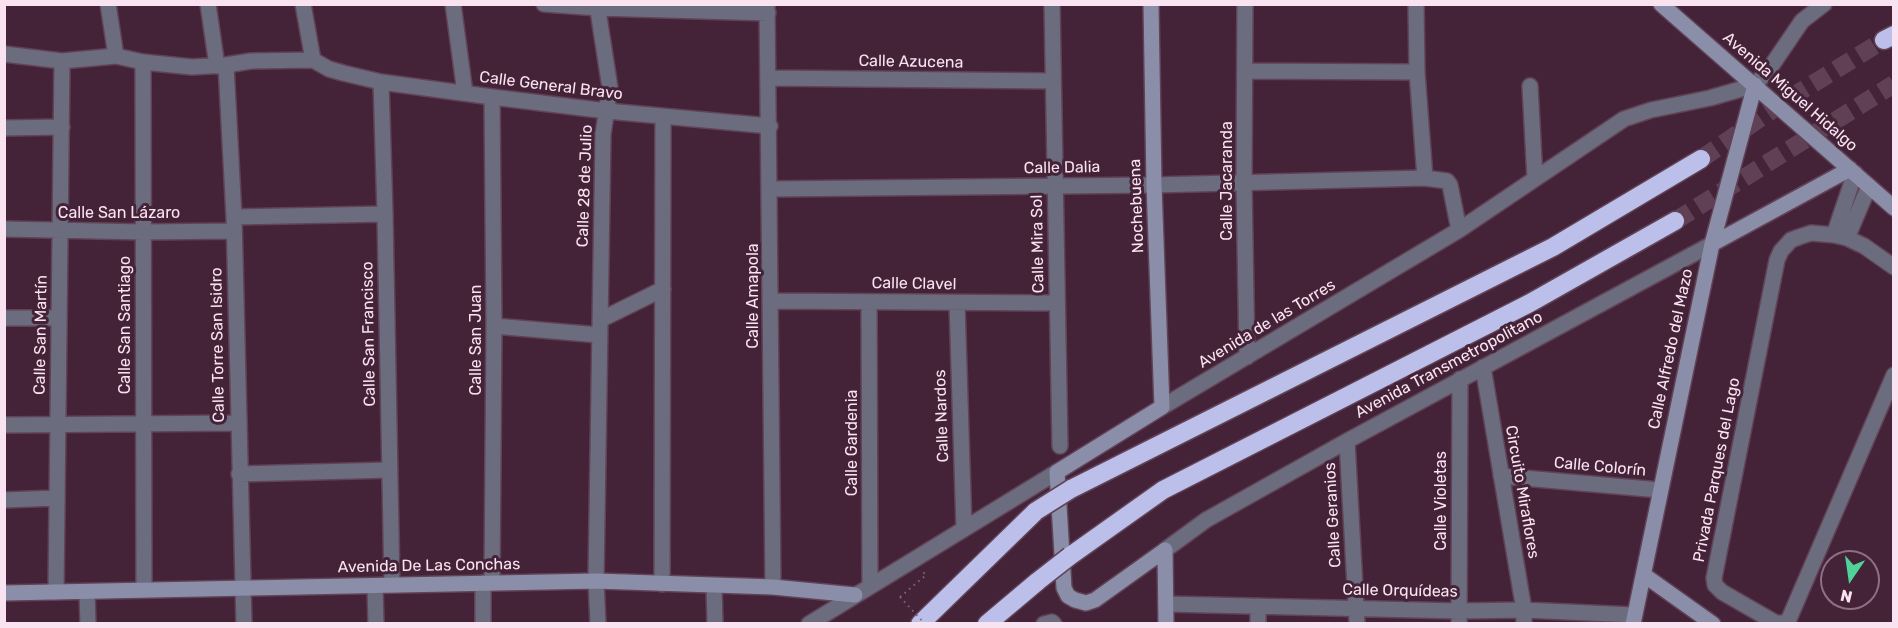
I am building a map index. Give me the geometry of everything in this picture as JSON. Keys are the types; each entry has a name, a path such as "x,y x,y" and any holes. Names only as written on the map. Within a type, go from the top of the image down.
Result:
{"highway":[{"path":"920,624 1036,511 1071,489 1553,247 1701,159"},
{"path":"987,624 1070,556 1163,490 1530,303 1675,221"}],"street":[{"path":"108,4 116,56"},
{"name":"Calle Torre San Isidro","path":"208,4 221,66 234,224 244,624"},
{"path":"4,54 62,61 116,56 192,68 250,61 313,60 303,4"},
{"path":"453,4 465,93"},
{"path":"544,4 768,9"},
{"name":"Calle Mira Sol","path":"1052,4 1060,446"},
{"name":"Nochebuena","path":"1151,4 1154,185 1162,407"},
{"name":"Calle Jacaranda","path":"1245,4 1244,183 1247,357"},
{"path":"1416,4 1417,72 1425,178 1448,181 1459,230"},
{"path":"1755,85 1772,65 1802,21 1824,4"},
{"name":"Calle 28 de Julio","path":"598,6 610,88 603,134 596,581 598,624"},
{"name":"Avenida Miguel Hidalgo","path":"1669,7 1893,208"},
{"name":"Calle Amapola","path":"768,9 773,587"},
{"name":"Calle General Bravo","path":"313,60 329,69 381,82 607,111 770,126"},
{"name":"Calle San Martín","path":"56,592 62,61"},
{"name":"Calle San Santiago","path":"143,62 144,590"},
{"path":"1245,71 1417,72"},
{"name":"Calle Azucena","path":"769,78 1053,81"},
{"name":"Calle San Francisco","path":"381,82 392,585"},
{"name":"Avenida de las Torres","path":"809,624 1162,407 1459,230 1624,119 1651,110 1710,98 1755,85"},
{"name":"Calle Alfredo del Mazo","path":"1634,619 1712,244 1755,85"},
{"path":"1530,86 1535,179"},
{"name":"Calle San Juan","path":"483,624 488,583 494,326 492,97"},
{"path":"662,584 663,117"},
{"path":"4,128 62,127"},
{"path":"1841,236 1853,171"},
{"name":"Avenida Transmetropolitano","path":"1057,472 1064,588 1068,596 1086,603 1095,600 1206,520 1460,379 1853,171"},
{"name":"Calle Dalia","path":"770,189 1154,185 1425,178"},
{"path":"1841,236 1869,186"},
{"name":"Calle San Lázaro","path":"4,229 144,232 385,214"},
{"name":"Privada Parques del Lago","path":"1893,267 1877,254 1841,236 1811,233 1786,244 1777,260 1714,578 1715,585 1722,592 1776,623 1789,620 1893,375"},
{"path":"494,326 599,327 663,289"},
{"name":"Calle Clavel","path":"771,301 1057,303"},
{"name":"Calle Gardenia","path":"869,302 870,585"},
{"name":"Calle Nardos","path":"957,303 963,529"},
{"path":"4,318 60,318"},
{"name":"Circuito Miraflores","path":"1483,367 1524,617"},
{"name":"Calle Violetas","path":"1459,617 1460,379"},
{"path":"4,424 238,423"},
{"name":"Calle Geranios","path":"1347,441 1357,616"},
{"path":"239,474 390,470"},
{"name":"Calle Colorín","path":"1501,476 1660,490"},
{"path":"4,500 57,498"},
{"path":"1165,550 1166,624"},
{"path":"1644,575 1713,624"},
{"name":"Avenida De Las Conchas","path":"4,593 596,581 773,587 855,595"},
{"path":"375,586 376,624"},
{"path":"714,586 715,624"},
{"path":"87,592 88,624"},
{"name":"Calle Orquídeas","path":"1166,604 1258,606 1357,616 1634,619"},
{"path":"1258,606 1258,624"}],"path":[{"path":"900,597 925,624"}],"tunnel":[{"path":"1701,159 1785,101 1884,40"},
{"path":"1675,221 1894,84"}]}
